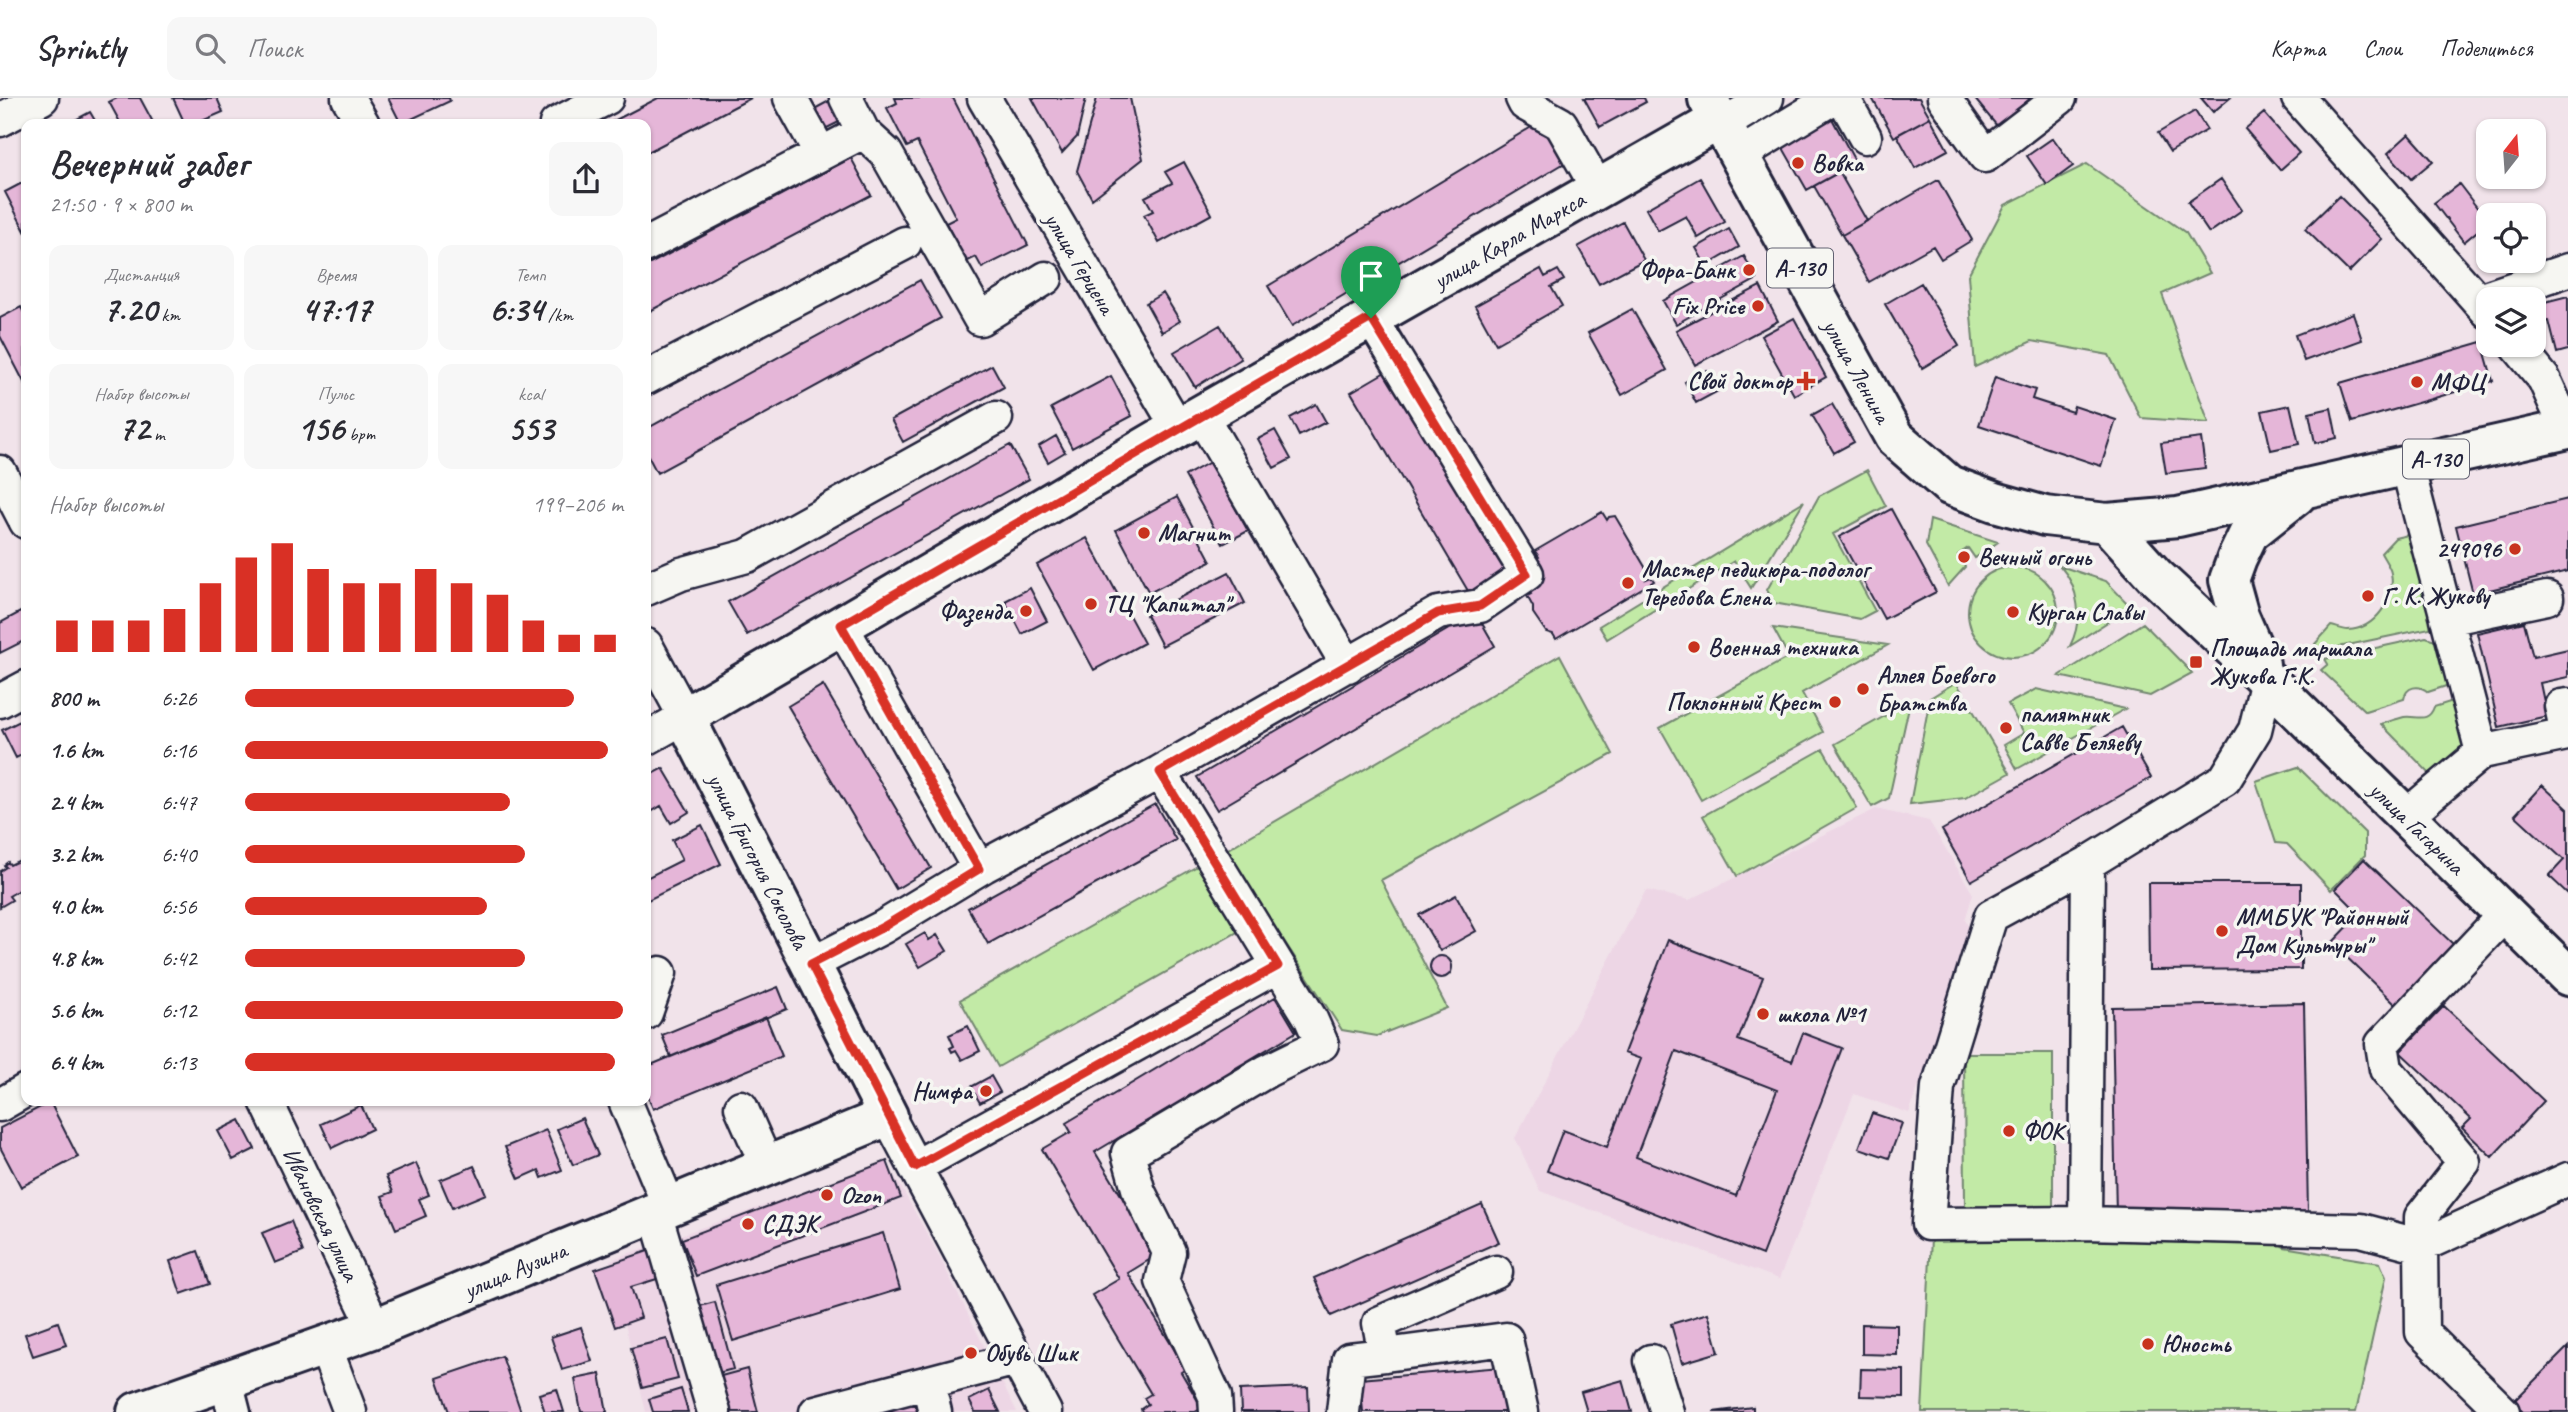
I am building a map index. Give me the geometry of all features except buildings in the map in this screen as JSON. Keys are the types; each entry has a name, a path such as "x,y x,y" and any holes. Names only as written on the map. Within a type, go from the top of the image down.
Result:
{"main road":[{"name":"улица Карла Маркса","path":"685,716 1371,318 1598,189 1722,125"},
{"name":"улица Ленина","path":"1722,125 1894,437 1949,485 1994,502 2045,516 2107,523"},
{"name":"А-130","path":"2107,523 2178,517 2568,430"},
{"path":"2267,680 2239,616 2229,580 2249,533 2304,489"},
{"name":"улица Гагарина","path":"2107,523 2155,576 2267,680 2568,976"},
{"name":"улица Григория Соколова","path":"685,716 888,1116"},
{"name":"улица Аузина","path":"137,1412 230,1396 326,1346 888,1116"}],"street":[{"path":"0,120 42,98"},
{"path":"348,98 360,119"},
{"path":"566,119 607,98"},
{"path":"790,98 821,154"},
{"path":"846,98 863,132 886,153 980,319 1046,278"},
{"name":"улица Герцена","path":"984,98 1189,422 1348,666"},
{"path":"1522,98 1525,104 1561,124 1598,189"},
{"path":"1722,125 1767,98"},
{"path":"1722,125 1833,98"},
{"path":"1843,98 1866,137"},
{"path":"1944,98 1985,156 2060,98"},
{"path":"2298,98 2476,297"},
{"path":"651,242 863,132"},
{"path":"651,375 905,243"},
{"path":"2528,287 2568,270"},
{"path":"811,964 883,927 979,869 1160,772 1438,613 1480,606 1527,574 1371,318"},
{"path":"2526,357 2543,379 2568,430"},
{"path":"651,587 681,574 747,556 996,418"},
{"path":"2407,465 2482,752"},
{"path":"0,472 21,512"},
{"path":"2447,619 2547,598"},
{"path":"841,625 979,869"},
{"name":"улица Григория Соколова","path":"651,654 685,716"},
{"path":"2267,680 2255,730 2225,779 2088,863 1991,916 1938,1087 1928,1224 2085,1223 2361,1230 2421,1246 2568,1179"},
{"path":"0,701 21,690"},
{"path":"2406,816 2482,752 2567,734 2561,706 2568,705"},
{"name":"улица Карла Маркса","path":"651,736 685,716"},
{"path":"1160,772 1311,1020 1322,1044 1267,1071 1128,1153 1139,1192 1169,1252 1162,1281 1215,1396 1216,1412"},
{"path":"2085,1223 2088,863"},
{"path":"2503,1412 2422,1332 2421,1217 2464,1162 2386,1069 2382,1044 2505,914"},
{"path":"915,1167 1278,966"},
{"path":"651,999 660,973"},
{"path":"0,1105 21,1093"},
{"name":"Ивановская улица","path":"268,1106 375,1328"},
{"path":"627,1106 662,1209 714,1412"},
{"path":"741,1107 767,1166"},
{"name":"улица Григория Соколова","path":"888,1116 1045,1412"},
{"path":"1385,1355 1379,1323 1496,1272"},
{"path":"1343,1412 1349,1359 1506,1339 1522,1412"},
{"path":"326,1346 350,1412"},
{"path":"816,1412 932,1397 1016,1359"},
{"path":"1651,1361 1667,1412"}],"shaded area":[{"name":"школа №1","path":"1876,809 1929,821 1973,894 1965,920 1973,935 1909,1113 1854,1094 1779,1279 1540,1191 1515,1138 1646,890 1689,900"},
{"path":"887,1162 936,1250 1017,1412 646,1412 610,1260"}],"green space":[{"path":"2087,164 2186,233 2210,273 2162,294 2209,423 2141,418 2109,355 2032,341 1975,367 1968,275 2005,205"},
{"path":"1867,470 1886,506 1833,534 1875,611 1860,619 1774,603 1767,590 1819,496"},
{"path":"1804,501 1751,588 1734,561 1607,639 1599,626"},
{"path":"1930,520 1998,542 1975,558 1968,548 1958,555 1965,567 1948,586 1926,545"},
{"path":"2421,532 2436,595 2430,628 2319,651 2315,644 2331,626 2346,630 2358,628 2367,624 2381,611 2387,602 2392,583 2390,571 2381,553 2395,538"},
{"path":"2060,566 2106,581 2131,607 2070,646 2077,626 2077,604 2072,584"},
{"name":"Курган Славы","path":"2013,567 2030,570 2045,580 2055,595 2058,612 2055,629 2045,644 2030,654 2013,657 1996,654 1981,644 1971,629 1968,612 1971,595 1981,580 1996,570"},
{"path":"2143,623 2192,673 2150,696 2059,676"},
{"path":"1773,628 1888,645 1802,693 1823,732 1701,800 1660,728 1789,657"},
{"path":"2426,637 2438,641 2452,684 2428,692 2413,688 2407,691 2404,699 2365,711 2321,670 2328,664 2325,659"},
{"path":"1560,655 1613,754 1381,880 1447,1008 1377,1036 1342,1030 1282,938 1273,941 1221,853"},
{"path":"1956,682 2010,773 1965,798 1910,804 1930,698"},
{"path":"2036,689 2125,709 2017,769 2004,745 2024,733 2008,704"},
{"path":"2453,701 2470,753 2434,778 2381,724 2404,717 2425,717 2434,707"},
{"path":"1910,702 1889,798 1872,807 1835,744"},
{"path":"1823,749 1857,808 1737,876 1703,816"},
{"path":"2298,767 2365,833 2365,855 2331,890 2287,844 2276,843 2256,781"},
{"path":"1201,864 1239,931 998,1067 960,1000"},
{"name":"ФОК","path":"1964,1053 2053,1053 2053,1208 1965,1209"},
{"name":"Юность","path":"2266,1235 2284,1247 2380,1263 2386,1277 2356,1412 1922,1412 1931,1239"}],"place":[{"name":"Вовка","path":"1798,163"},
{"name":"Фора-Банк","path":"1749,270"},
{"name":"Fix Price","path":"1758,306"},
{"name":"Свой доктор","path":"1806,381"},
{"name":"МФЦ","path":"2417,382"},
{"name":"Магнит","path":"1144,533"},
{"name":"249096","path":"2515,549"},
{"name":"Вечный огонь","path":"1964,557"},
{"name":"Мастер педикюра-подолог Теребова Елена","path":"1628,583"},
{"name":"Г. К. Жукову","path":"2368,596"},
{"name":"ТЦ \"Капитал\"","path":"1091,604"},
{"name":"Фазенда","path":"1026,611"},
{"name":"Курган Славы","path":"2013,612"},
{"name":"Военная техника","path":"1694,647"},
{"name":"Площадь маршала Жукова Г.К.","path":"2196,662"},
{"name":"Аллея Боевого Братства","path":"1863,689"},
{"name":"Поклонный Крест","path":"1835,702"},
{"name":"памятник Савве Беляеву","path":"2006,728"},
{"name":"ММБУК \"Районный Дом Культуры\"","path":"2222,931"},
{"name":"школа №1","path":"1763,1014"},
{"name":"Нимфа","path":"986,1091"},
{"name":"ФОК","path":"2009,1131"},
{"name":"Ozon","path":"827,1195"},
{"name":"СДЭК","path":"748,1224"},
{"name":"Юность","path":"2148,1344"},
{"name":"Обувь Шик","path":"971,1353"}],"route":[{"path":"1371,318 1527,574 1480,606 1438,613 1160,772 1278,966 915,1167 811,964 883,927 979,869 841,625 1371,318"}]}
